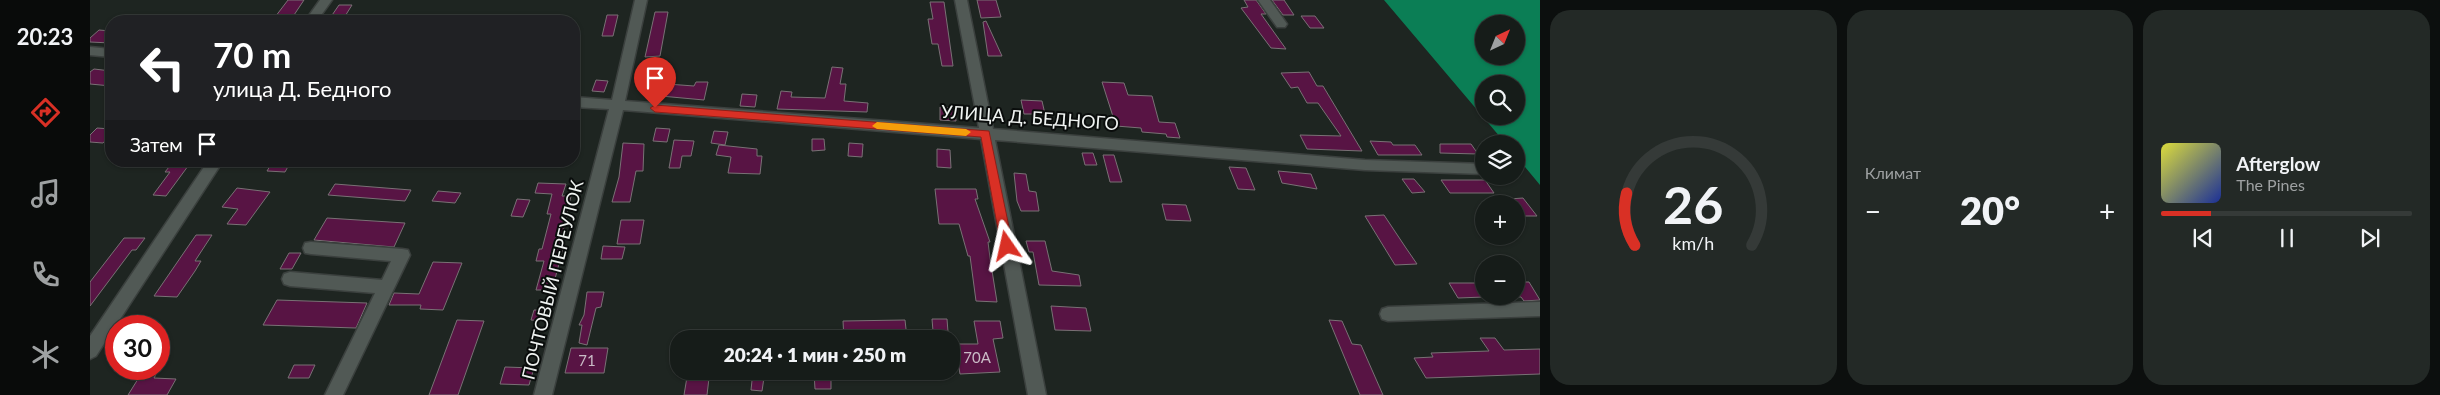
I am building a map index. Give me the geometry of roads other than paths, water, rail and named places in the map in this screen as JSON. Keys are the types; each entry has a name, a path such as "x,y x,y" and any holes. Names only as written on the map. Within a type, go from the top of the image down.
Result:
{"street":[{"path":"315,15 326,0"},
{"name":"ПОЧТОВЫЙ ПЕРЕУЛОК","path":"543,395 617,106 641,0"},
{"path":"961,0 985,134 1037,395"},
{"path":"1264,0 1281,24"},
{"path":"90,51 105,52"},
{"name":"УЛИЦА Д. БЕДНОГО","path":"580,103 1365,165 1475,169"},
{"path":"90,351 212,167"},
{"path":"311,248 402,255 334,395"},
{"path":"290,278 388,287"},
{"path":"1388,314 1540,309"}]}
